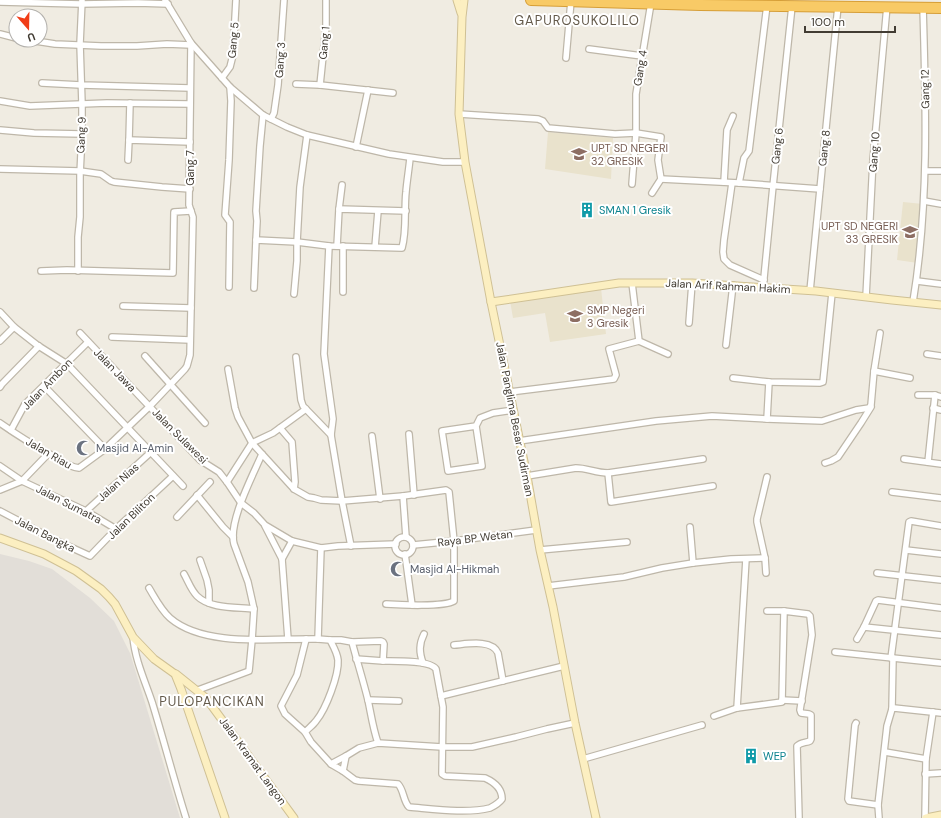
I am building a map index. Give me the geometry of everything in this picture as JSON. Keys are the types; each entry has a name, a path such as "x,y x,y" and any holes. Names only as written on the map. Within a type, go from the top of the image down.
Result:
{"highway":[{"path":"531,0 700,5 887,6 941,8"}],"main road":[{"name":"Jalan Panglima Besar Sudirman","path":"457,0 462,17"},
{"name":"Jalan Panglima Besar Sudirman","path":"464,0 462,17 460,114 464,158 536,530 582,759 596,818"},
{"name":"Jalan Arif Rahman Hakim","path":"491,302 619,283 692,283 733,285 763,284 810,291 941,305"},
{"name":"Jalan Kramat Langon","path":"0,538 44,554 76,571 101,589 114,604 132,637 154,659 198,690 206,698 294,818"},
{"path":"175,674 225,818"},
{"path":"925,818 941,814"}],"street":[{"name":"Gang 5","path":"222,78 230,67 233,55 236,0"},
{"name":"Gang 3","path":"271,119 274,113 278,85 284,0"},
{"name":"Gang 1","path":"320,85 326,27 326,0"},
{"path":"566,58 571,1"},
{"path":"0,2 167,2 191,44 230,87 263,115 286,127 356,147 410,158 443,162 464,158"},
{"name":"Gang 9","path":"78,271 82,134 80,44 81,2"},
{"name":"Gang 4","path":"632,184 636,133 636,94 651,3"},
{"path":"739,183 744,158 749,151 767,5"},
{"name":"Gang 6","path":"763,284 792,6"},
{"name":"Gang 8","path":"810,291 838,6"},
{"name":"Gang 10","path":"866,297 873,160 887,6"},
{"name":"Gang 12","path":"913,302 917,280 924,213 925,84 923,8"},
{"path":"48,43 130,46 191,44"},
{"name":"Gang 7","path":"190,355 193,217 189,205 191,44"},
{"path":"589,49 642,56"},
{"path":"42,83 190,88"},
{"path":"296,84 320,85 393,93"},
{"path":"229,287 230,222 225,215 229,160 230,87"},
{"path":"356,147 368,90"},
{"path":"0,101 30,106 130,103 190,104"},
{"path":"128,160 130,103"},
{"path":"460,114 538,119 543,121 548,128 615,134 636,133 661,137 658,160 661,179 652,193"},
{"path":"254,288 257,221 256,211 263,115"},
{"path":"724,182 727,130 733,116"},
{"path":"0,130 34,133 82,134"},
{"path":"294,294 300,187 307,134"},
{"path":"129,140 190,142"},
{"path":"256,240 297,242 329,246 402,248 410,158"},
{"path":"0,169 80,171 101,174 114,182 162,188 190,188"},
{"path":"925,171 941,171"},
{"path":"661,179 820,189"},
{"path":"732,183 724,240 724,258 730,265 763,284"},
{"path":"342,185 339,209 340,246 344,292"},
{"path":"924,201 941,204"},
{"path":"339,209 406,211"},
{"path":"41,271 173,273 174,212 191,211"},
{"path":"375,247 378,211"},
{"path":"329,246 324,354 333,419 331,435 351,546"},
{"path":"917,280 941,284"},
{"path":"632,283 639,341"},
{"path":"689,323 692,283"},
{"path":"726,345 733,285"},
{"path":"733,378 769,382 823,382 832,293"},
{"path":"123,306 191,308"},
{"path":"0,312 14,327 39,346 67,364 182,486"},
{"path":"0,341 14,327"},
{"name":"Jalan Jawa","path":"80,333 150,406"},
{"path":"825,462 831,461 838,457 862,423 871,407 874,371 880,333"},
{"path":"112,337 190,341"},
{"path":"510,392 614,379 616,375 609,349 639,341 668,354"},
{"name":"Jalan Ambon","path":"11,430 25,404 88,342"},
{"path":"0,387 39,346"},
{"path":"926,354 941,356"},
{"name":"Jalan Riau","path":"0,422 48,454 72,467 79,468 105,449 150,406 185,369 190,355"},
{"path":"145,356 205,423"},
{"path":"296,357 300,400 303,406 331,435"},
{"path":"228,369 235,408 238,417 252,443 294,489 308,496 321,500 342,501 380,499 446,490 449,492 454,541 454,600 447,604 386,604"},
{"path":"874,371 910,378"},
{"path":"767,419 769,382"},
{"path":"44,386 105,449"},
{"path":"918,395 938,396 933,408 928,462"},
{"name":"Jalan Sulawesi","path":"150,406 200,460 219,472 227,482"},
{"path":"519,440 656,421 712,416 822,421 856,410 871,407"},
{"path":"933,408 941,410"},
{"path":"288,639 282,559 265,525 254,513 241,503 227,482 252,443 273,433 306,409"},
{"path":"476,426 442,431 448,471 482,466 476,426 480,418 493,413 513,410"},
{"path":"280,428 292,442 295,482 294,489"},
{"path":"409,434 414,495"},
{"path":"372,436 380,499"},
{"name":"Jalan Nias","path":"86,511 150,453"},
{"path":"0,490 22,481 48,454"},
{"path":"198,690 249,671 254,609 248,582 234,544 233,537 236,517 262,454"},
{"path":"526,476 576,468 599,473 608,473 703,459"},
{"path":"904,459 941,464"},
{"name":"Jalan Sumatra","path":"0,466 22,481 86,511 116,529"},
{"path":"608,473 611,502 713,486"},
{"name":"Jalan Biliton","path":"90,556 116,529 173,476"},
{"path":"766,574 765,558 757,519 767,477"},
{"path":"177,517 210,482"},
{"path":"892,492 941,498"},
{"path":"197,496 233,537"},
{"path":"403,496 406,537 413,545 410,552 400,554 396,550 396,542 400,538 406,537"},
{"name":"Jalan Bangka","path":"0,511 55,540 90,556"},
{"path":"878,818 878,805 887,726 892,709 892,658 909,522 911,521 941,526"},
{"path":"265,525 292,541 321,548 396,544"},
{"path":"690,527 693,563"},
{"name":"Raya BP Wetan","path":"413,545 536,530"},
{"path":"282,559 292,541"},
{"path":"540,550 627,542"},
{"path":"318,639 321,548"},
{"path":"906,550 941,554"},
{"path":"405,554 412,605"},
{"path":"548,586 624,577 662,568 693,563 731,559 765,558"},
{"path":"737,708 746,559"},
{"path":"200,560 207,580 209,604"},
{"path":"877,573 941,580"},
{"path":"184,574 196,595 201,600 209,604 254,609"},
{"path":"149,588 170,618 182,626 202,634 252,640 318,639 352,642 381,641 384,644 383,661"},
{"path":"857,639 876,601 880,600 941,608"},
{"path":"782,700 784,610"},
{"path":"767,611 784,610 808,614 810,616 812,635 800,710 801,713 811,715 811,738 809,742 800,743 797,746 799,818"},
{"path":"864,627 941,635"},
{"path":"423,662 420,654 420,641 424,634"},
{"path":"132,637 140,670 154,708 186,818"},
{"path":"306,639 298,675 281,706 285,714 305,732 311,742 331,764 359,782 398,784 401,787 406,804 409,807 445,810 474,810 491,807 501,801 502,795 498,787 485,778 443,775 442,773 443,707 435,667 423,662 356,659"},
{"path":"305,732 316,721 325,707 338,667 336,653 330,640"},
{"path":"352,642 361,672 378,743"},
{"path":"454,645 478,643 493,646 497,649 502,681"},
{"path":"835,652 941,663"},
{"path":"441,696 564,666"},
{"path":"368,700 399,701"},
{"path":"714,716 737,708 782,702 782,700 802,702"},
{"path":"892,709 941,713"},
{"path":"925,818 926,759 933,712"},
{"path":"331,764 359,748 378,743 442,747 477,746 547,728 575,723"},
{"path":"856,723 848,799 849,801 878,805"},
{"path":"582,759 702,725"},
{"path":"885,752 926,759"},
{"path":"343,771 346,756"},
{"path":"926,774 941,773"}],"shaded area":[{"name":"UPT SD NEGERI 32 GRESIK","path":"548,132 613,138 611,179 545,169"},
{"name":"UPT SD NEGERI 33 GRESIK","path":"903,202 923,204 918,263 897,260"},
{"name":"SMP Negeri 3 Gresik","path":"601,288 606,334 550,342 545,313 513,318 510,301"},
{"path":"0,554 29,561 52,569 90,598 114,621 130,653 180,818 0,818"}],"place":[{"name":"UPT SD NEGERI 32 GRESIK","path":"579,154"},
{"name":"SMAN 1 Gresik","path":"587,210"},
{"name":"UPT SD NEGERI 33 GRESIK","path":"910,232"},
{"name":"SMP Negeri 3 Gresik","path":"575,316"},
{"name":"Masjid Al-Amin","path":"84,448"},
{"name":"Masjid Al-Hikmah","path":"398,569"},
{"name":"WEP","path":"751,756"}],"district":[{"name":"GAPUROSUKOLILO","path":"577,20"},
{"name":"PULOPANCIKAN","path":"212,701"}]}
